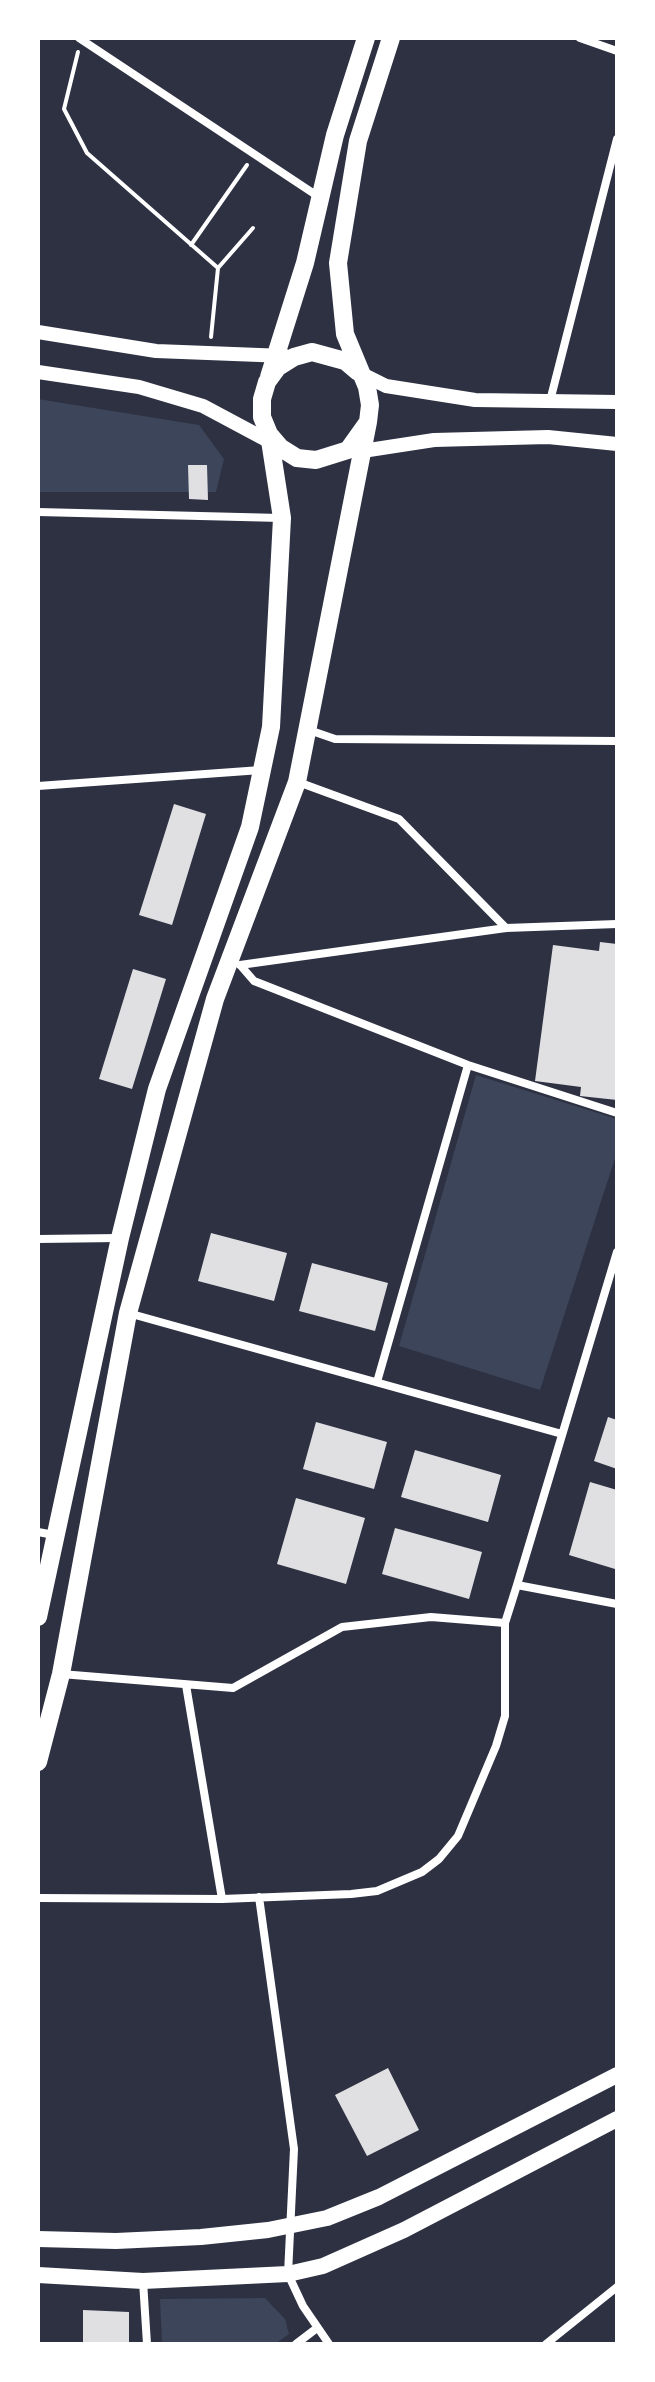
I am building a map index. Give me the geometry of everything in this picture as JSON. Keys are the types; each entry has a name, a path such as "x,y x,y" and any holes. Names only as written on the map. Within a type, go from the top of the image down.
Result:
{"main road":[{"path":"38,1617 46,1533 157,1089 250,827 271,727 282,518 273,442 262,417 262,399 267,382 284,356 335,135 366,38"},
{"path":"38,1762 61,1674 128,1313 234,964 297,782 308,730 325,626 368,422 369,396 358,372 343,322 338,263 358,141 391,38"},
{"path":"284,356 312,352 329,354 345,361 358,372"},
{"path":"273,442 297,458 333,458 348,450 368,422"},
{"path":"38,2239 116,2241 201,2237 327,2218 379,2197 617,2075"},
{"path":"38,2275 143,2281 288,2274 323,2266 404,2230 615,2124"}],"street":[{"path":"580,38 617,51"},
{"path":"80,39 320,197"},
{"path":"550,401 617,139"},
{"path":"38,332 156,351 284,356"},
{"path":"38,372 152,391 223,414 273,442"},
{"path":"358,372 386,386 475,400 617,402"},
{"path":"333,458 434,440 548,437 617,444"},
{"path":"38,512 282,518"},
{"path":"308,730 335,739 617,741"},
{"path":"38,786 262,770"},
{"path":"297,782 399,819 506,928"},
{"path":"234,964 506,928 617,924"},
{"path":"234,964 254,981 468,1065 617,1113"},
{"path":"377,1382 468,1065"},
{"path":"38,1239 120,1238"},
{"path":"38,1898 222,1899 377,1891 422,1872 439,1859 458,1836 472,1808 505,1716 505,1623 617,1252"},
{"path":"128,1313 562,1434"},
{"path":"517,1585 617,1604"},
{"path":"61,1674 233,1688 342,1627 431,1617 505,1623"},
{"path":"186,1685 222,1899"},
{"path":"259,1897 294,2149 288,2274 329,2344"},
{"path":"143,2281 147,2344"},
{"path":"546,2344 617,2287"},
{"path":"296,2344 317,2328"}],"path":[{"path":"80,39 64,109 87,153 218,268"},
{"path":"191,245 254,156"},
{"path":"209,355 218,268 253,228"}],"shaded area":[{"path":"38,399 199,425 224,459 216,492 38,492"},
{"path":"476,1075 617,1119 617,1152 540,1390 399,1346"},
{"path":"265,2298 285,2319 289,2334 275,2344 162,2344 160,2299"}],"building":[{"path":"188,465 207,465 208,500 189,499"},
{"path":"174,804 206,814 172,925 139,915"},
{"path":"600,942 617,944 617,1100 580,1096 581,1087 535,1081 553,945 599,951"},
{"path":"133,969 166,979 132,1089 99,1079"},
{"path":"211,1233 287,1253 274,1301 198,1281"},
{"path":"312,1263 388,1283 375,1331 299,1311"},
{"path":"608,1417 617,1420 617,1469 594,1461"},
{"path":"316,1422 387,1442 374,1489 303,1469"},
{"path":"415,1450 501,1475 488,1522 401,1497"},
{"path":"590,1482 617,1490 615,1569 569,1555"},
{"path":"296,1498 365,1518 346,1584 277,1564"},
{"path":"395,1528 482,1552 469,1599 382,1574"},
{"path":"388,2068 419,2130 367,2156 335,2095"},
{"path":"83,2310 129,2312 129,2344 83,2344"}]}
